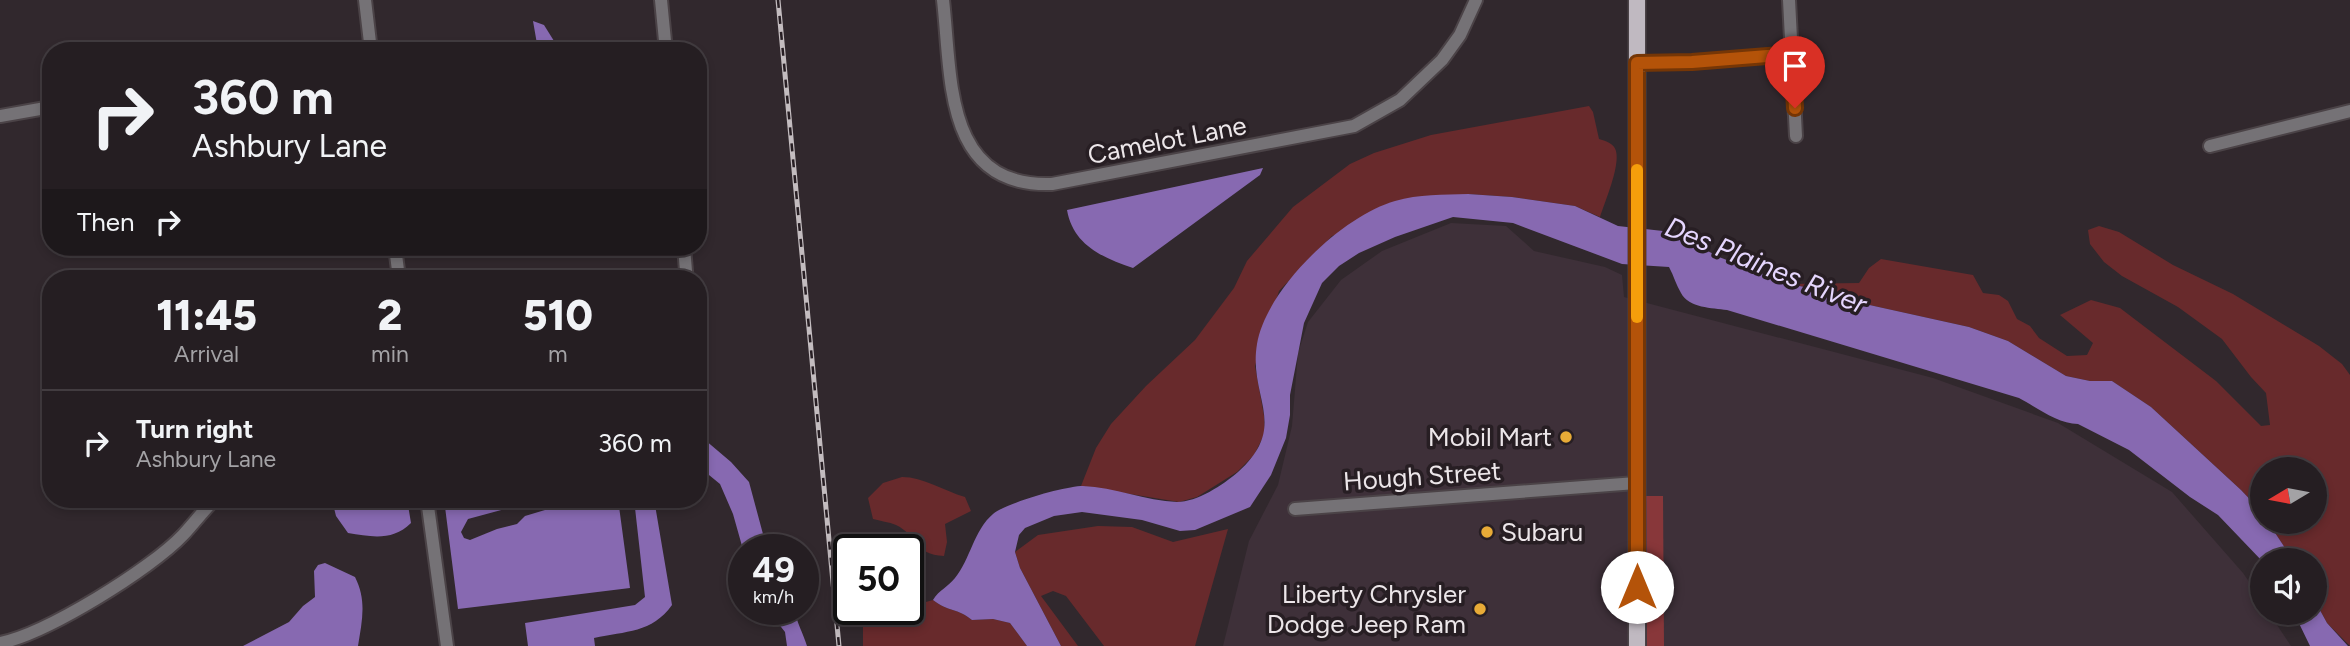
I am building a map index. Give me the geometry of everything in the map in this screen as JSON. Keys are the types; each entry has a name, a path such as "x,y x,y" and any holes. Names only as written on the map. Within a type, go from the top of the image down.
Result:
{"main road":[{"path":"1637,0 1637,646"}],"street":[{"path":"365,0 370,42"},
{"path":"661,0 665,42"},
{"name":"Camelot Lane","path":"943,0 956,109 966,142 981,159 999,173 1036,185 1354,126 1400,100 1443,60 1460,35 1476,0"},
{"path":"1789,0 1796,136"},
{"path":"1637,63 1692,62 1792,54"},
{"path":"0,116 42,109"},
{"path":"2210,146 2350,111"},
{"name":"Hough Street","path":"1295,509 1636,483"},
{"path":"0,643 60,618 145,566 182,536 207,508"},
{"path":"428,508 447,646"}],"shaded area":[{"path":"533,21 544,25 555,42 537,42"},
{"path":"1589,106 1599,139 1615,148 1617,158 1600,217 1575,206 1468,194 1332,236 1279,291 1255,366 1265,433 1254,455 1237,472 1197,497 1179,502 1081,486 1096,448 1111,424 1146,386 1195,340 1234,288 1247,261 1293,207 1350,164 1374,153 1431,135"},
{"path":"1263,168 1260,175 1133,268 1111,260 1083,241 1070,222 1067,210"},
{"path":"1431,195 1512,197 1575,206 1618,226 1672,232 1719,257 1789,284 1969,327 2008,341 2066,376 2090,381 2112,381 2151,407 2250,499 2250,534 2276,534 2285,548 2250,548 2218,515 2129,450 2078,424 2055,418 2019,398 1727,310 1689,302 1681,293 1669,267 1622,264 1513,223 1453,217 1359,253 1339,266 1322,283 1304,323 1290,395 1286,438 1271,475 1250,507 1195,530 1180,531 1142,520 1082,512 1054,516 1025,528 1019,535 1015,552 1020,568 1061,646 1027,646 1010,623 993,619 972,620 933,600 960,571 977,537 993,514 1022,500 1083,486 1177,502 1209,492 1232,477 1253,455 1262,440 1264,411 1256,363 1257,344 1263,323 1275,301 1310,258 1330,238 1352,222 1395,201"},
{"path":"1451,223 1506,226 1534,251 1605,267 1622,275 1624,297 1933,378 2058,423 2172,492 2250,583 2250,625 2277,625 2291,646 1223,646 1249,541 1278,485 1292,426 1298,353 1308,322 1341,280 1382,251"},
{"path":"2099,226 2119,232 2173,265 2233,294 2319,346 2342,364 2350,375 2350,646 2327,623 2327,548 2285,548 2276,534 2328,534 2328,457 2250,457 2250,499 2151,407 2112,381 2090,381 2066,376 2008,341 1969,327 1789,284 1859,283 1869,268 1881,259 1973,275 1983,293 1999,295 2008,301 2017,319 2030,326 2039,338 2067,356 2087,355 2093,343 2060,315 2091,300 2120,308 2216,381 2261,426 2270,425 2266,393 2222,339 2178,307 2122,276 2104,262 2090,244 2088,230"},
{"path":"707,442 749,482 763,534 739,534 720,484 707,473"},
{"path":"902,477 910,478 965,497 971,511 945,524 947,542 944,556 924,550 924,534 908,534 896,525 873,519 868,498 883,483"},
{"path":"1646,496 1663,496 1664,646 1647,646"},
{"path":"334,508 408,508 411,523 397,533 365,536 348,533 336,516"},
{"path":"445,508 509,508 468,519 461,532 464,538 470,540 517,524 525,516 552,508 619,508 630,588 458,609"},
{"path":"635,508 656,508 672,605 664,614 647,626 594,638 595,646 528,646 525,623 635,605 645,597"},
{"path":"1098,526 1132,527 1173,542 1228,529 1195,646 1104,646 1066,596 1053,591 1041,596 1078,646 1061,646 1020,568 1015,552 1038,535"},
{"path":"325,563 355,577 359,586 362,611 358,646 243,646 289,622 315,597 314,571 318,565"},
{"path":"933,600 972,620 993,619 1010,623 1027,646 863,646 863,625 924,625 924,603"},
{"path":"2327,623 2348,646 2310,646 2300,625"},
{"path":"780,625 799,625 807,646 787,646 785,632"}],"railway":[{"path":"778,0 839,646"}],"slow traffic":[{"path":"1637,170 1637,317"}],"place":[{"name":"Mobil Mart","path":"1566,437"},
{"name":"Subaru","path":"1487,532"},
{"name":"Liberty Chrysler Dodge Jeep Ram","path":"1480,609"}],"route":[{"path":"1637,587 1637,63 1692,62 1792,54 1795,108"}],"water label":[{"name":"Des Plaines River","path":"1766,265"}]}
